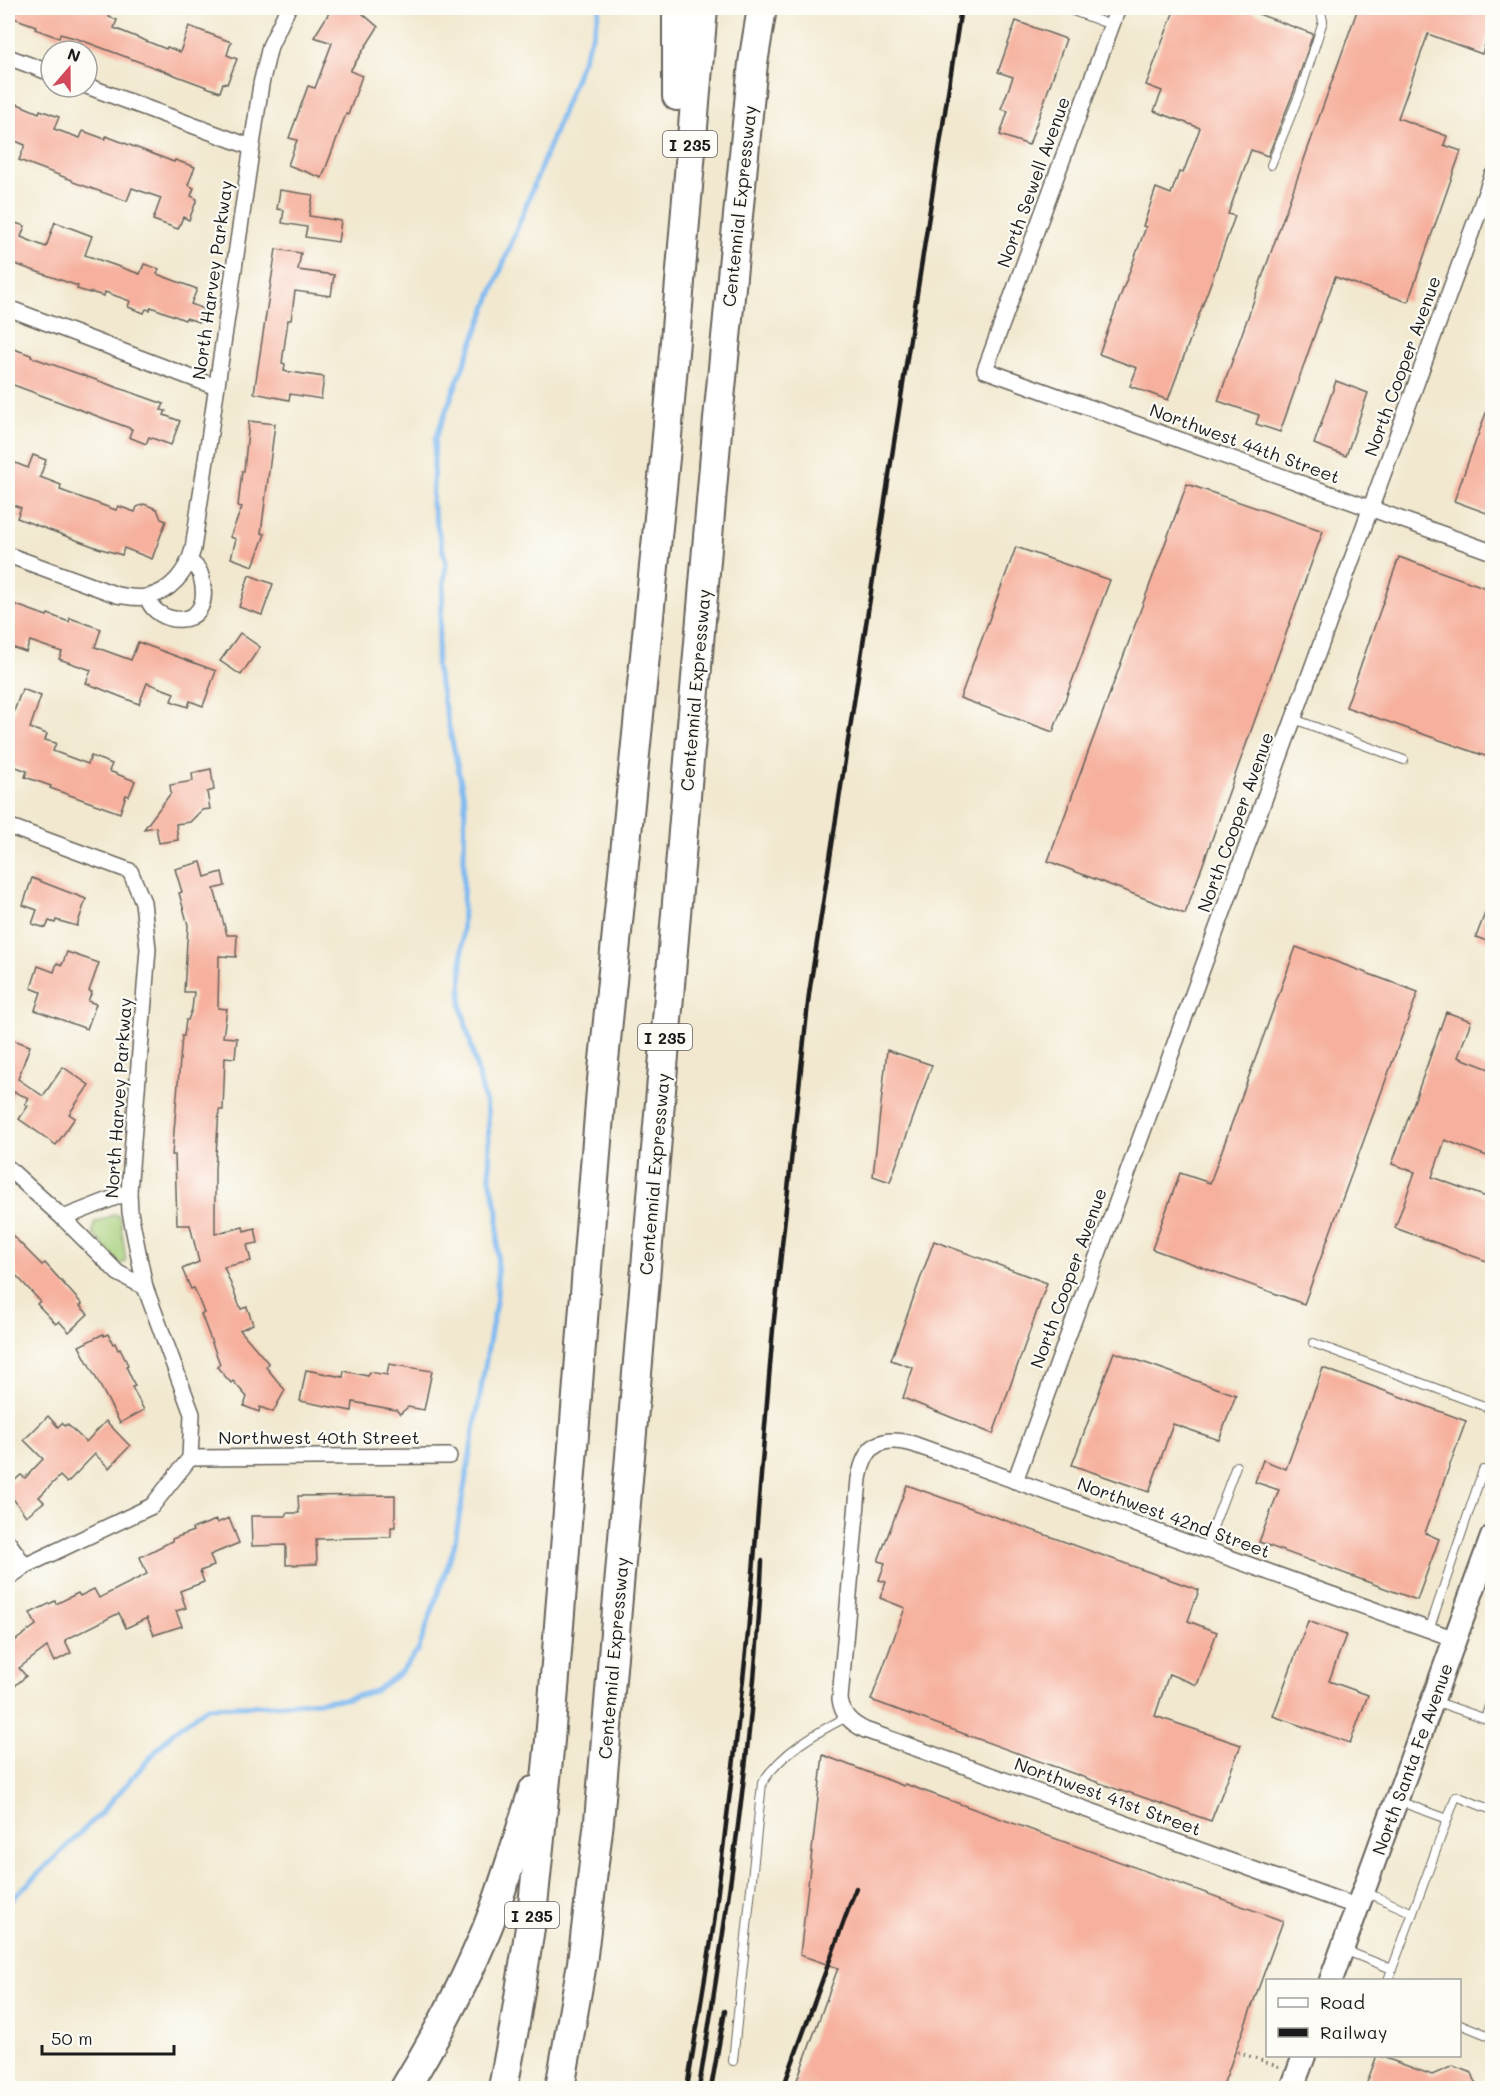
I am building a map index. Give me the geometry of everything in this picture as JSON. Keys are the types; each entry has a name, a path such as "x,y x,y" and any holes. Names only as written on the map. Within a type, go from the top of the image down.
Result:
{"highway":[{"path":"676,8 679,281"},
{"name":"I 235","path":"503,2088 532,1915 550,1740 601,1090 666,448 703,8"},
{"name":"Centennial Expressway","path":"562,2081 582,1963 599,1821 718,419 753,63 762,8"},
{"path":"405,2088 432,2044 458,1993 493,1913 550,1740"}],"main road":[{"name":"North Santa Fe Avenue","path":"1331,1979 1492,1537"},
{"path":"1294,2083 1303,2057"}],"street":[{"name":"North Harvey Parkway","path":"190,562 265,64 278,27 288,8"},
{"name":"North Sewell Avenue","path":"985,370 1118,8"},
{"path":"8,57 39,69"},
{"path":"99,91 251,147"},
{"name":"North Cooper Avenue","path":"1014,1481 1492,176"},
{"path":"8,308 216,387"},
{"name":"Northwest 44th Street","path":"985,370 1492,552"},
{"path":"8,555 117,595 147,597 161,591 176,581 190,562 201,573 204,599 201,609 193,616 183,619 159,613 149,605 147,597"},
{"name":"North Harvey Parkway","path":"8,826 130,871 143,902 148,949 129,1192 130,1212 145,1287 192,1414 190,1458"},
{"path":"8,1168 63,1218 118,1273 145,1287"},
{"path":"63,1218 129,1192"},
{"name":"Northwest 42nd Street","path":"847,1717 843,1712 840,1699 855,1548 859,1479 864,1458 878,1443 890,1440 900,1440 1455,1639"},
{"name":"Northwest 40th Street","path":"190,1458 449,1456"},
{"path":"8,1578 25,1566 152,1506 190,1458"},
{"path":"8,1542 25,1566"},
{"name":"Northwest 41st Street","path":"847,1717 856,1725 872,1732 1361,1899"}],"lane":[{"path":"1065,8 1111,25"},
{"path":"1271,165 1300,93 1323,21 1320,8"},
{"path":"1294,719 1404,760"},
{"path":"1313,1342 1492,1409"},
{"path":"1205,1549 1236,1467"},
{"path":"1429,1629 1483,1470 1492,1474"},
{"path":"1433,1700 1489,1720 1492,1698"},
{"path":"733,2061 762,1783 770,1771 809,1738 847,1717"},
{"path":"1388,1979 1456,1797 1492,1810"},
{"path":"1397,1800 1448,1819"},
{"path":"1361,1899 1413,1912"},
{"path":"1342,1949 1392,1969"},
{"path":"1461,2024 1492,2037"}],"path":[{"path":"1238,2052 1280,2067 1294,2083"}],"green space":[{"path":"115,1214 120,1217 126,1262 120,1264 93,1234 94,1223"}],"building":[{"path":"8,8 102,8 111,11 109,17 117,20 114,28 166,49 167,47 180,52 189,26 231,42 227,55 237,59 227,84 223,83 220,92 99,47 99,39 78,39 60,34 59,38 35,29 36,26 8,16"},
{"path":"332,8 356,8 378,27 350,71 362,76 322,178 288,165 297,140 289,138 308,86 315,88 332,43 314,37"},
{"path":"1175,8 1242,8 1313,34 1294,91 1268,156 1251,150 1228,214 1235,216 1168,400 1130,386 1137,368 1099,354 1146,227 1143,226 1156,188 1171,194 1179,172 1183,173 1200,128 1154,111 1162,91 1146,85"},
{"path":"1358,8 1492,8 1492,24 1482,54 1428,34 1398,118 1447,136 1444,145 1461,151 1408,302 1335,277 1280,432 1256,424 1259,415 1218,401"},
{"path":"1016,21 1066,39 1029,145 1000,135 1008,111 1001,109 1013,77 998,72"},
{"path":"8,100 39,113 40,110 59,117 54,129 80,138 83,131 105,139 106,136 174,162 175,160 195,167 188,185 194,188 191,196 197,199 189,220 183,217 178,229 153,220 161,198 132,188 127,201 19,160 25,145 8,138"},
{"path":"280,190 313,195 309,216 341,221 338,242 305,237 307,227 282,223 284,210 277,209"},
{"path":"12,222 25,226 21,237 46,247 55,222 92,236 85,255 140,274 144,264 159,269 157,274 197,289 191,304 204,309 199,322 186,318 185,320 151,307 144,313 128,307 130,301 105,292 104,296 77,289 78,286 12,263 8,270 8,232"},
{"path":"276,249 301,253 298,270 334,275 331,296 295,291 282,363 285,364 284,371 324,377 321,399 290,394 289,400 254,393"},
{"path":"8,347 164,404 161,410 166,411 164,415 180,421 171,445 149,437 146,444 129,437 132,429 8,383"},
{"path":"1336,381 1368,393 1346,456 1314,444"},
{"path":"1492,400 1492,515 1454,501"},
{"path":"249,421 275,424 261,533 265,534 253,566 231,558 236,539 230,537 242,507 238,506"},
{"path":"33,455 46,460 40,477 61,485 60,490 116,510 118,506 135,512 137,507 144,504 157,509 161,519 166,521 152,559 124,548 122,555 98,548 17,518 21,508 8,503 8,477 13,462 28,468"},
{"path":"1187,484 1323,531 1185,914 1048,861"},
{"path":"1016,547 1110,580 1053,732 960,698"},
{"path":"1399,557 1492,590 1492,746 1488,757 1346,707"},
{"path":"249,575 273,584 262,615 239,607"},
{"path":"8,602 47,616 48,614 69,622 70,618 101,629 95,647 131,660 138,642 216,671 203,706 190,701 188,707 171,701 174,693 147,683 139,704 86,683 91,670 59,659 62,652 30,641 26,652 8,646"},
{"path":"240,633 260,647 241,675 220,661"},
{"path":"22,689 41,696 30,728 47,734 45,740 56,743 53,751 88,764 91,756 112,764 109,771 135,781 129,796 126,795 120,813 50,788 51,786 25,777 27,771 8,764 8,728"},
{"path":"211,769 214,790 207,792 210,809 202,810 190,822 176,824 178,840 159,843 156,827 144,829 171,793 170,785 193,781 192,773"},
{"path":"201,862 205,877 222,872 225,886 214,889 227,935 237,935 236,957 219,956 218,1008 227,1009 223,1037 237,1038 235,1058 225,1057 223,1110 219,1110 215,1169 215,1234 243,1227 244,1231 255,1228 258,1243 247,1245 251,1261 224,1267 241,1309 247,1307 253,1324 240,1330 269,1364 266,1367 285,1390 273,1412 260,1407 259,1412 244,1406 247,1397 217,1367 220,1364 201,1314 204,1313 194,1288 191,1289 182,1269 199,1262 190,1225 177,1225 175,1155 172,1155 182,1036 184,1036 186,1020 192,1009 194,992 184,992 188,925 175,869"},
{"path":"32,878 86,899 77,926 56,920 55,923 49,921 46,928 32,924 37,910 23,905"},
{"path":"1492,897 1492,943 1476,937"},
{"path":"1296,947 1418,992 1304,1304 1152,1249 1180,1173 1210,1183"},
{"path":"67,952 99,963 89,991 92,992 88,1001 96,1004 87,1029 35,1010 41,992 31,988 38,966 54,972 57,963 62,965"},
{"path":"1446,1012 1471,1021 1458,1057 1492,1070 1492,1158 1445,1140 1432,1177 1492,1199 1492,1263 1395,1228 1415,1172 1392,1164"},
{"path":"8,1038 30,1046 18,1079 43,1096 63,1067 89,1085 69,1114 75,1118 56,1145 19,1119 28,1106 25,1104 29,1098 14,1092 8,1103"},
{"path":"887,1050 932,1065 890,1182 873,1176"},
{"path":"8,1231 42,1265 45,1263 82,1304 80,1306 88,1314 69,1332 59,1321 56,1324 37,1304 40,1301 14,1273 8,1279"},
{"path":"934,1241 1047,1283 993,1434 903,1398 913,1368 891,1360"},
{"path":"103,1334 104,1336 108,1334 113,1344 115,1343 118,1350 120,1349 135,1386 132,1387 144,1410 120,1423 79,1346"},
{"path":"1114,1352 1236,1395 1219,1440 1173,1424 1149,1492 1072,1465"},
{"path":"389,1364 432,1371 424,1410 408,1407 400,1414 396,1410 353,1402 352,1411 300,1401 306,1370 343,1377 344,1371 368,1376 369,1372 387,1375"},
{"path":"1323,1368 1466,1421 1425,1533 1439,1539 1417,1600 1259,1542 1279,1490 1255,1482 1263,1460 1286,1469"},
{"path":"48,1416 58,1427 62,1423 65,1426 67,1424 86,1442 106,1421 130,1446 109,1468 95,1454 67,1483 60,1476 39,1497 44,1502 26,1516 8,1492 8,1486 21,1475 25,1478 43,1459 24,1440"},
{"path":"907,1485 1199,1590 1188,1621 1217,1632 1197,1685 1169,1674 1155,1716 1241,1745 1211,1821 871,1700 905,1608 880,1598 886,1582 879,1580 885,1563 878,1561"},
{"path":"395,1495 395,1527 391,1527 391,1537 316,1539 317,1564 286,1565 286,1545 252,1546 251,1516 286,1516 286,1513 299,1513 298,1496"},
{"path":"229,1518 239,1543 210,1555 214,1566 200,1571 204,1582 180,1591 186,1608 176,1611 182,1626 154,1635 147,1618 126,1628 119,1613 65,1640 71,1653 54,1662 47,1647 19,1668 26,1676 8,1692 8,1646 36,1625 30,1613 55,1601 56,1604 78,1593 80,1596 94,1589 99,1598 147,1574 140,1557 172,1539 193,1531 192,1529"},
{"path":"1308,1621 1346,1635 1329,1681 1368,1695 1350,1743 1273,1716"},
{"path":"823,1755 1283,1921 1222,2088 794,2088 838,1968 800,1955"},
{"path":"1376,2057 1382,2057 1432,2075 1453,2066 1472,2073 1478,2088 1365,2088"}],"waterway":[{"path":"8,1903 100,1814 173,1732 207,1707 345,1699 375,1691 399,1674 418,1651 454,1547 497,1296 498,1212 490,1179 488,1113 461,1005 465,801 436,666 446,563 432,504 435,439 594,31 600,8"}],"railway":[{"path":"687,2088 714,1923 737,1734 748,1633 773,1329 809,994 961,8"},
{"path":"699,2088 746,1760 762,1561"},
{"path":"783,2088 856,1888"},
{"path":"711,2088 725,2011"}]}
